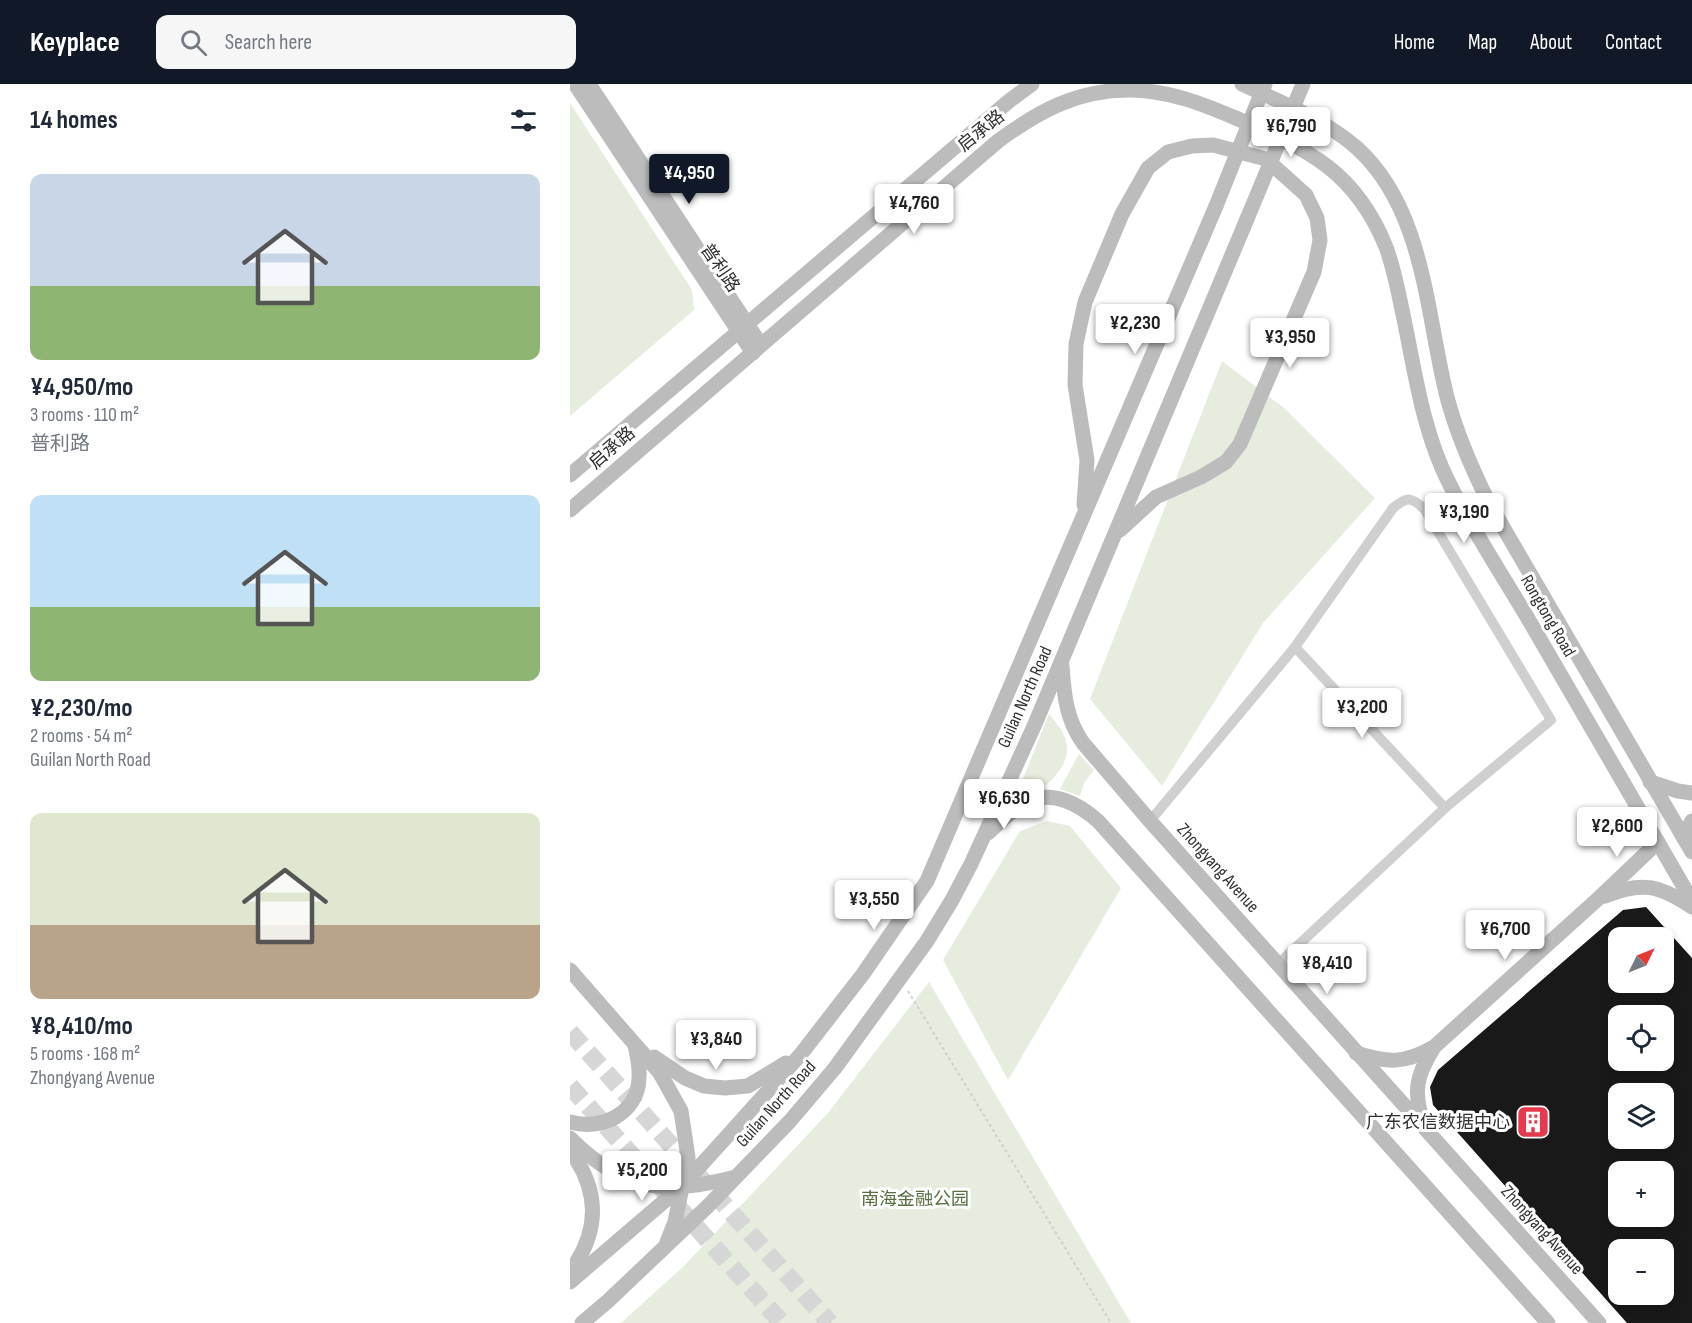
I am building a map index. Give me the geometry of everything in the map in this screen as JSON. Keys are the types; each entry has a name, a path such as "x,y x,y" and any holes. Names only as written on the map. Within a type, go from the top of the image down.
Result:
{"main road":[{"name":"普利路","path":"575,84 743,327"},
{"name":"普利路","path":"589,84 757,349"},
{"name":"启承路","path":"570,475 1009,100 1032,84"},
{"name":"Rongtong Road","path":"1242,84 1318,120 1338,133 1358,149 1374,168 1401,211 1418,260 1447,397 1471,467 1489,503 1692,852"},
{"name":"Guilan North Road","path":"570,1282 682,1186 801,1054 863,974 927,881 1216,206 1265,84"},
{"name":"Guilan North Road","path":"582,1323 664,1247 790,1121 835,1068 901,978 952,900 1062,662 1304,84"},
{"name":"启承路","path":"570,510 998,141 1044,110 1090,94 1129,90 1175,96 1194,100 1308,152"},
{"path":"1084,517 1087,460 1075,384 1076,344 1085,302 1122,214 1148,168 1168,152 1213,144 1266,159 1306,195 1317,218 1320,240 1314,272 1240,444 1226,462 1202,477 1156,497 1114,536"},
{"name":"Rongtong Road","path":"1308,152 1345,182 1361,200 1386,246 1394,271 1422,410 1446,478 1466,516 1692,901"},
{"name":"Zhongyang Avenue","path":"1062,662 1068,713 1074,730 1150,821 1599,1323"},
{"path":"1650,782 1692,793"},
{"path":"983,837 1029,801 1046,798 1065,800 1083,808 1114,839 1548,1323"},
{"path":"1683,837 1692,821"},
{"path":"1356,1053 1400,1061 1416,1057 1434,1047 1658,842"},
{"path":"1599,898 1635,886 1648,886 1669,893 1692,907"},
{"path":"570,970 660,1073 681,1111 688,1157 675,1222 664,1247"},
{"path":"634,1043 685,1078 704,1086 715,1087 748,1086 801,1054"},
{"path":"570,1122 590,1125 608,1122 620,1115 628,1106 636,1094 640,1080 639,1061 634,1043"},
{"path":"1425,1129 1416,1089 1419,1074 1434,1047"},
{"path":"570,1138 592,1159 617,1176 650,1187 711,1183 736,1177"},
{"path":"570,1150 586,1179 593,1203 593,1222 589,1241 570,1272"}],"street":[{"path":"1150,821 1295,647 1393,508 1402,501 1410,499 1417,502 1425,510 1551,720 1445,808 1278,964"},
{"path":"1295,647 1445,808"}],"path":[{"path":"901,978 1111,1323"}],"green space":[{"path":"570,103 692,290 694,310 570,416"},
{"path":"1222,361 1284,408 1375,498 1263,623 1162,786 1090,699"},
{"path":"1049,714 1065,737 1067,754 1065,760 1062,767 1041,789 1030,794 1016,796"},
{"path":"1079,754 1094,770 1084,783 1080,796 1060,789"},
{"path":"1047,821 1070,826 1121,888 1008,1080 943,960 1020,831"},
{"name":"南海金融公园","path":"929,982 1131,1323 621,1323 685,1265 828,1113"}],"building":[{"name":"广东农信数据中心","path":"1646,907 1664,927 1608,927 1608,993 1674,993 1674,938 1692,958 1692,1323 1627,1323 1611,1305 1674,1305 1674,1239 1608,1239 1608,1302 1433,1105 1430,1087 1438,1070 1623,910"}],"tunnel":[{"path":"570,1032 830,1323"},
{"path":"570,1086 782,1323"}],"place":[{"name":"广东农信数据中心","path":"1533,1122"}]}
